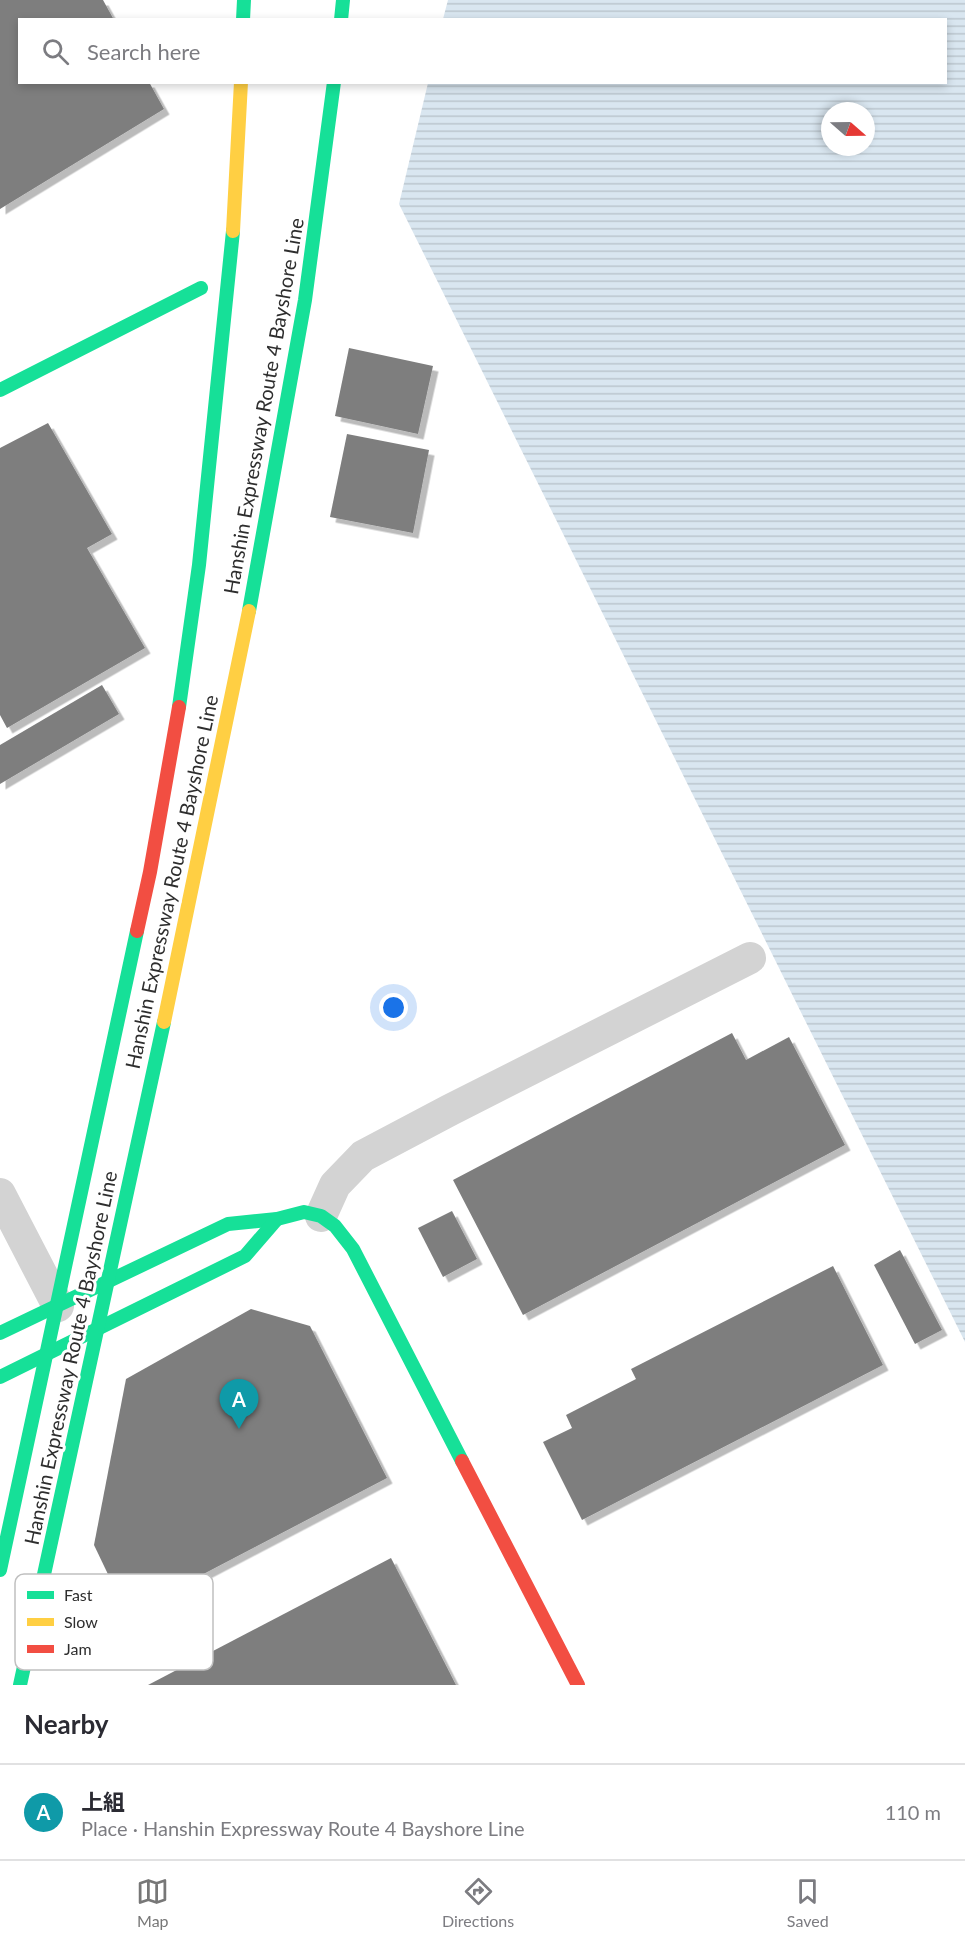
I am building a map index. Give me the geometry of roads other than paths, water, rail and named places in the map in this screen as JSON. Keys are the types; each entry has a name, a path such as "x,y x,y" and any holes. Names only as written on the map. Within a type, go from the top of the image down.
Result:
{"main road":[{"path":"243,18 244,0"},
{"path":"341,18 344,0"},
{"name":"Hanshin Expressway Route 4 Bayshore Line","path":"0,1570 147,883 178,714 199,565 219,389 232,248 241,84"},
{"name":"Hanshin Expressway Route 4 Bayshore Line","path":"44,1574 193,883 257,567 308,274 334,84"},
{"path":"0,390 201,288"},
{"path":"0,1333 228,1224 277,1219 304,1212 321,1216 335,1226 353,1248 578,1685"},
{"path":"0,1377 245,1256 277,1219"},
{"name":"Hanshin Expressway Route 4 Bayshore Line","path":"20,1685 23,1670"}],"street":[{"path":"321,1216 335,1185 363,1156 750,958"},
{"path":"0,1194 58,1306"}],"place":[{"name":"上組","path":"239,1429"}]}
